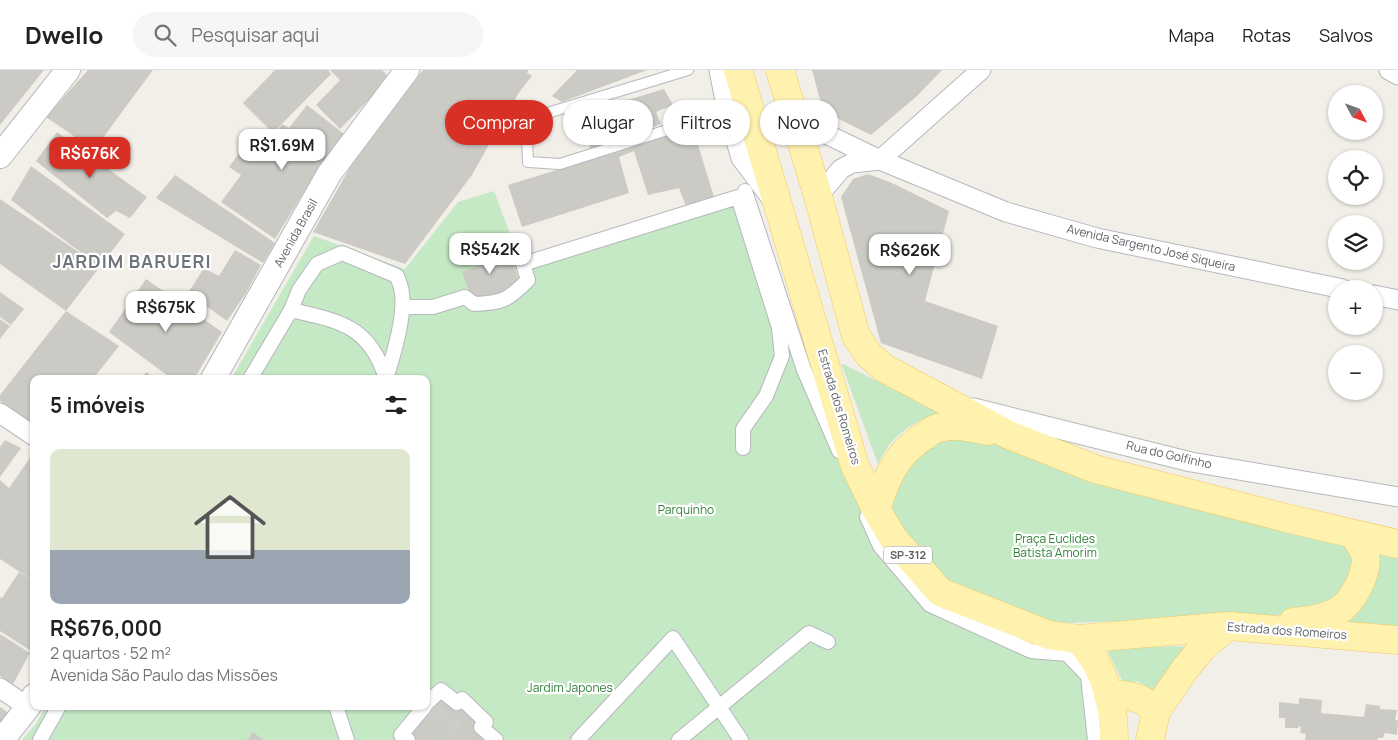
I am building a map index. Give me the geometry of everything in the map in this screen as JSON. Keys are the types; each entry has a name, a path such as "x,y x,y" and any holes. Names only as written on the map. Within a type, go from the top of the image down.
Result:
{"main road":[{"name":"Estrada dos Romeiros","path":"738,70 855,466 893,538 940,592 1049,634 1079,639 1228,626 1398,640"},
{"path":"780,70 788,100"},
{"path":"802,145 818,196 856,336 870,355 884,368 1009,436 1095,469 1286,518 1398,544"},
{"path":"876,509 885,482 898,459 913,443 936,428 959,426 1009,436"},
{"path":"1150,740 1156,711 1185,669 1204,647 1228,626 1313,620 1338,611 1354,594 1364,574 1365,554 1353,534"},
{"path":"1079,639 1096,663 1108,695 1114,724 1114,740"},
{"path":"1108,695 1122,694 1140,698 1150,704 1156,711"}],"street":[{"path":"0,156 68,70"},
{"name":"Avenida Brasil","path":"215,375 329,174 407,70"},
{"path":"718,70 725,100"},
{"path":"818,196 841,170 852,164 880,160 982,70"},
{"path":"1389,70 1398,75"},
{"name":"Avenida Sargento José Siqueira","path":"838,140 880,160 1006,212 1097,238 1328,286"},
{"path":"737,145 741,158 781,212"},
{"path":"745,191 804,370 880,546 930,605 1031,652 1067,654 1088,676 1095,740"},
{"path":"403,307 433,307 465,297 474,304 502,301 516,292 528,280 522,264 738,197 779,328 782,356 766,396 743,429 744,448"},
{"path":"252,375 291,310 298,290 317,264 342,253 397,276 402,292 403,307 387,375"},
{"path":"1383,297 1398,300"},
{"path":"291,310 328,318 350,327 369,343 385,375"},
{"name":"Rua do Golfinho","path":"943,400 1191,462 1398,498"},
{"path":"0,413 30,433"},
{"path":"679,740 809,633 828,642"},
{"path":"578,740 674,638 741,740"},
{"path":"0,688 30,702"},
{"path":"430,703 442,690 457,703 462,699 486,722 482,727 496,740"},
{"path":"2,740 30,703"},
{"path":"40,740 57,710"},
{"path":"337,710 347,740"},
{"path":"408,740 402,735 424,710"}],"lane":[{"path":"663,131 560,164 528,162 527,140 541,115 688,70"}],"green space":[{"path":"741,188 801,370 877,547 930,608 1065,657 1086,677 1092,740 22,740 36,724 44,710 430,710 430,375 233,375 314,236 405,269 458,202 494,191 519,258"},
{"path":"841,363 941,413 920,421 903,431 889,445 878,464"},
{"name":"Praça Euclides Batista Amorim","path":"963,431 1007,449 1351,546 1357,573 1336,603 1302,614 1042,624 948,582 903,532 889,503 904,461 924,446"},
{"path":"1371,549 1398,555 1398,627 1330,622"},
{"path":"1190,646 1154,691 1137,681 1124,684 1106,648"}],"building":[{"path":"0,70 44,70 0,125"},
{"path":"88,70 153,70 94,150 46,117"},
{"path":"275,70 328,70 331,74 273,133 243,103"},
{"path":"330,70 382,70 390,78 340,129 316,105 340,80"},
{"path":"423,70 528,70 527,73 532,76 515,100 445,100 445,145 489,145 472,175 405,264 313,232 351,166"},
{"path":"577,70 647,70 563,100 562,102 552,96"},
{"path":"812,70 942,70 917,96 871,135 838,118 838,100 820,100"},
{"path":"664,89 670,100 663,100 663,109 656,112 661,124 653,127 653,100 628,100"},
{"path":"307,105 348,137 310,182 275,239 221,202 241,175 229,167 248,141 264,152 282,124 289,128"},
{"path":"57,132 147,197 130,218 116,211 107,218 36,161"},
{"path":"663,137 663,145 698,145 714,197 686,206 679,188 648,195 634,151 619,157 629,193 522,227 508,185 638,145 653,145 653,140"},
{"path":"589,145 604,145 591,150"},
{"path":"31,166 125,234 66,311 0,264 0,199 92,261 11,200"},
{"path":"868,174 892,183 949,211 925,301 998,326 982,379 881,343 841,197 853,179"},
{"path":"175,175 275,243 263,263 156,198"},
{"path":"489,245 493,262 511,256 519,282 499,296 472,299 462,272 478,266 474,250"},
{"path":"235,250 261,265 246,293 227,321 188,293 204,268 219,276"},
{"path":"146,279 222,332 196,375 167,375 109,332"},
{"path":"0,292 24,309 11,325 0,317"},
{"path":"66,311 119,346 96,375 30,375 30,421 0,401 0,395"},
{"path":"0,319 10,326 0,339"},
{"path":"5,440 21,448 0,477 0,447"},
{"path":"30,458 30,578 0,559 0,480 9,488"},
{"path":"19,572 30,579 30,650 0,631 0,597 2,598"},
{"path":"0,634 30,653 13,684 0,676"},
{"path":"1299,698 1322,700 1321,713 1364,717 1366,704 1380,706 1380,709 1397,710 1395,720 1398,720 1397,735 1386,733 1383,738 1378,738 1377,740 1305,740 1306,734 1300,733 1301,727 1285,728 1285,718 1279,718 1279,702 1299,704"},
{"path":"442,699 456,712 461,707 478,723 474,728 488,740 413,740 409,737"},
{"path":"0,707 9,713 0,724"},
{"path":"253,732 263,740 247,740"}],"tunnel":[{"path":"434,708 454,726 442,740"}],"district":[{"name":"JARDIM BARUERI","path":"132,262"}],"park label":[{"name":"Parquinho","path":"686,510"},
{"name":"Jardim Japones","path":"570,688"}]}
